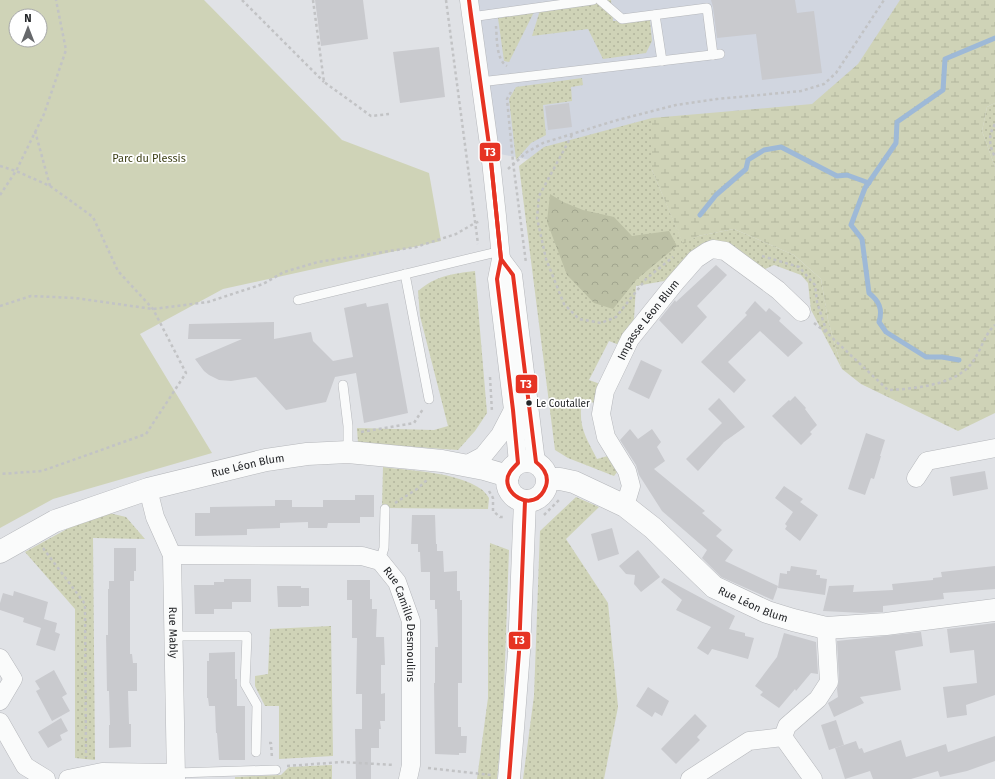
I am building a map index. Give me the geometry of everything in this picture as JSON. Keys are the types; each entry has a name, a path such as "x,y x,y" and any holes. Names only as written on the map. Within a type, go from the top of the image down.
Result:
{"street":[{"path":"470,9 497,216 501,255 497,279 513,410 527,470 545,490 542,495 531,501 518,499 509,489 507,483 527,470"},
{"name":"Impasse Léon Blum","path":"625,506 631,486 627,471 606,437 601,414 605,391 630,339 696,259 713,249 725,251 778,290 801,312"},
{"path":"501,255 513,275 527,470"},
{"path":"466,465 484,456 500,435 513,410"},
{"name":"Rue Léon Blum","path":"0,552 55,521 148,489 266,460 307,454 348,443 484,469 527,470 574,482 625,506 653,528 714,587 767,612 793,620 826,628 886,624 995,610"},
{"path":"916,478 928,461 995,448"},
{"name":"Rue Mably","path":"148,489 156,517 172,556 176,776"},
{"path":"509,779 519,652 525,501"},
{"name":"Rue Camille Desmoulins","path":"172,556 362,556 380,561 397,582 411,621 411,766 408,779"},
{"path":"783,737 787,726 818,699 829,682 826,628"},
{"path":"0,658 13,679 0,701"},
{"path":"0,722 25,766 46,779"},
{"path":"690,779 749,741 783,737"},
{"path":"783,737 813,779"},
{"path":"68,779 102,772 176,776"}],"lane":[{"path":"470,9 494,14 593,0"},
{"path":"480,82 717,54 707,8 622,19 600,0"},
{"path":"655,15 662,61"},
{"path":"298,300 405,274 501,255"},
{"path":"405,274 429,399"},
{"path":"343,385 348,443"},
{"path":"380,561 384,548 385,510"},
{"path":"173,636 247,636 245,684 257,705 256,752"},
{"path":"176,776 274,767"}],"path":[{"path":"0,195 16,172 44,114 66,50 56,0"},
{"path":"242,0 324,82 371,116 389,114"},
{"path":"312,0 324,82"},
{"path":"492,174 510,168 527,152 543,142 572,135 614,121 676,105 717,98 801,91 824,84 836,73 884,0"},
{"path":"494,14 500,58 502,63 510,68 514,85 507,99 526,265"},
{"path":"995,124 991,132 990,147 995,157"},
{"path":"36,131 50,186"},
{"path":"572,135 539,196 537,218 546,259 564,304 579,319 601,323 616,317 646,279 674,256"},
{"path":"0,166 50,186 93,217 118,271 153,309 186,373 146,434 42,471 0,474"},
{"path":"0,306 31,296 76,298 153,309 208,302 263,284 284,272 318,262 416,247 456,234 475,222 497,216"},
{"path":"756,254 799,266 815,285 817,302 827,333"},
{"path":"801,312 827,333 888,390 915,389 942,382 958,375 971,365 988,331 995,325"},
{"path":"348,443 414,423 429,399"},
{"path":"385,510 418,489 431,477 442,461"},
{"path":"32,534 85,604 86,761 102,772"},
{"path":"271,743 274,767"}],"shaded area":[{"path":"469,0 901,0 875,58 814,112 536,161 490,152"}],"green space":[{"name":"Parc du Plessis","path":"0,0 204,0 342,140 429,173 441,241 223,289 140,334 212,453 53,499 0,528"},
{"path":"593,0 611,0 613,21 650,20 652,41 646,53 603,59 588,29 532,36 541,7"},
{"path":"900,0 995,0 995,103 987,107 982,131 995,167 995,413 958,431 861,384 842,369 828,320 821,279 794,255 734,229 698,236 683,244 652,170 652,118 812,104 858,64"},
{"path":"534,12 509,62 504,61 498,18"},
{"path":"582,78 583,85 571,87 572,101 543,105 546,135 531,143 516,160 509,99 516,87"},
{"path":"995,103 995,167 982,131 987,107"},
{"path":"652,118 652,170 683,243 698,236 734,229 794,255 821,279 828,320 842,369 811,310 808,283 801,275 774,265 763,270 696,252 664,281 636,286 634,319 622,346 609,341 589,380 603,385 597,404 582,399 581,417 586,437 597,459 611,455 618,471 614,476 568,458 555,450 519,166 544,147"},
{"path":"550,194 563,202 583,210 614,217 632,236 669,231 677,246 637,279 613,309 594,303 567,275 547,222"},
{"path":"475,271 487,413 475,431 458,450 358,443 357,428 434,430 448,426 420,316 418,291 438,278 452,274"},
{"path":"383,467 434,473 471,483 482,490 489,498 488,509 382,508"},
{"path":"576,497 599,507 566,539 608,603 618,707 604,779 523,779 534,696 540,531"},
{"path":"109,513 126,517 145,539 93,538 95,760 75,758 75,609 25,552 87,518"},
{"path":"490,543 509,550 503,716 497,779 477,779 488,698"},
{"path":"331,626 333,756 279,759 279,706 265,706 255,686 255,676 268,674 270,629"},
{"path":"332,765 332,779 235,779 235,777 281,775 289,767"}],"building":[{"path":"315,0 363,0 368,39 321,46"},
{"path":"711,0 795,0 797,13 814,11 822,73 762,80 756,34 717,38"},
{"path":"439,47 445,97 400,103 393,52"},
{"path":"569,103 572,127 548,130 545,106"},
{"path":"716,265 727,275 697,306 707,317 682,344 659,320 675,300 676,302"},
{"path":"755,301 766,312 769,308 781,318 779,321 803,343 788,357 760,331 728,362 746,380 734,393 701,362 747,315 745,313"},
{"path":"366,303 367,307 388,303 408,413 364,423 356,373 335,377 326,402 286,410 256,377 231,381 219,380 204,371 195,359 242,339 188,339 189,324 274,322 274,339 311,332 313,341 333,361 353,357 344,308"},
{"path":"641,360 662,370 649,399 628,389"},
{"path":"795,396 806,408 805,409 817,425 810,432 812,434 801,445 772,416"},
{"path":"719,398 745,427 724,442 698,471 686,459 722,423 708,409"},
{"path":"630,429 638,439 652,429 661,442 657,447 665,461 654,469 705,511 702,513 722,530 716,536 733,550 725,561 778,586 773,600 721,577 702,558 707,550 662,511 639,475 636,465 620,440"},
{"path":"866,433 885,440 874,479 871,478 865,495 848,489"},
{"path":"985,471 988,489 953,496 950,477"},
{"path":"784,486 803,499 800,502 818,515 800,541 785,529 787,526 785,524 793,512 775,498"},
{"path":"355,495 374,495 374,517 360,517 360,523 328,523 327,528 308,528 308,522 280,523 280,528 247,529 247,535 195,536 195,513 210,513 210,507 275,506 275,500 292,500 292,507 323,507 323,500 355,500"},
{"path":"412,515 435,515 437,551 443,551 444,572 457,571 457,591 460,591 460,600 462,600 462,683 458,683 458,727 461,727 461,736 467,736 466,753 459,753 459,755 435,754 434,683 435,647 438,647 437,609 435,609 435,600 430,600 430,572 421,572 418,544 411,544"},
{"path":"612,528 619,554 598,561 591,534"},
{"path":"114,548 136,548 136,571 134,571 134,581 130,581 130,654 132,654 133,663 137,663 137,691 128,691 129,724 131,724 131,747 109,748 110,725 109,691 107,691 106,635 108,635 109,581 114,581"},
{"path":"638,550 660,577 641,592 634,584 635,575 626,574 619,566"},
{"path":"791,566 817,570 816,575 820,575 820,578 827,579 825,595 778,588 780,573 787,574 787,571 790,571"},
{"path":"995,566 995,589 943,593 944,599 883,606 883,612 863,613 823,611 829,586 854,585 853,592 893,590 892,584 933,580 933,578 942,577 941,572"},
{"path":"664,578 735,616 729,629 745,633 745,636 754,638 748,659 712,649 708,655 697,648 711,627 676,610 682,600 661,582"},
{"path":"224,579 251,579 251,602 232,602 232,609 214,609 214,614 195,614 194,585 214,585 214,582 224,582"},
{"path":"347,580 370,580 370,599 372,599 372,609 377,609 376,637 384,637 385,665 381,665 381,694 385,693 385,721 380,721 381,729 379,729 379,748 371,748 371,779 356,779 355,729 362,729 362,694 356,694 357,638 352,638 352,600 347,600"},
{"path":"277,586 301,586 301,588 309,588 309,606 278,607"},
{"path":"14,591 48,602 44,619 57,623 55,632 60,634 55,651 36,645 41,628 23,622 24,618 0,610 0,603 3,593 13,596"},
{"path":"995,623 995,695 966,705 967,715 947,718 943,687 977,683 974,650 950,653 947,629"},
{"path":"921,632 923,646 895,651 901,690 860,697 864,703 834,717 828,703 838,697 837,689 839,681 837,641"},
{"path":"784,633 816,642 818,674 811,673 779,708 760,695 763,692 755,686 777,657"},
{"path":"235,652 237,706 245,706 245,760 219,760 215,706 209,706 207,698 207,661 209,661 209,653"},
{"path":"54,670 67,694 62,697 70,711 52,721 36,691 40,689 35,681"},
{"path":"648,687 669,701 662,716 655,712 652,717 636,706"},
{"path":"695,714 707,726 697,737 700,740 676,764 661,749"},
{"path":"61,718 68,731 60,735 62,740 48,748 38,732"},
{"path":"836,720 844,745 829,750 821,725"},
{"path":"995,736 995,761 967,771 940,777 938,771 911,779 873,779 870,771 845,779 835,748 856,741 859,749 862,748 864,753 901,740 906,757 946,744 948,752"}],"waterway":[{"path":"959,360 942,357 926,357 886,332 879,322 881,313 878,302 869,293 862,239 851,225 865,188 896,143 897,122 943,90 945,59 995,38"},
{"path":"700,215 716,195 746,169 748,160 764,150 781,147 837,176 847,175 869,183"}],"transit line":[{"name":"T3","path":"469,0 490,152 471,17 469,0"},
{"name":"T3","path":"490,152 501,259"},
{"name":"T3","path":"490,152 501,259"},
{"name":"T3","path":"501,259 513,275 536,462 543,470 547,479 546,486 541,495 534,500 519,498 513,493 507,480 510,472 518,463 497,279 501,259"},
{"name":"T3","path":"509,779 519,652 525,501"}],"place":[{"name":"Le Coutaller","path":"529,403"}]}
